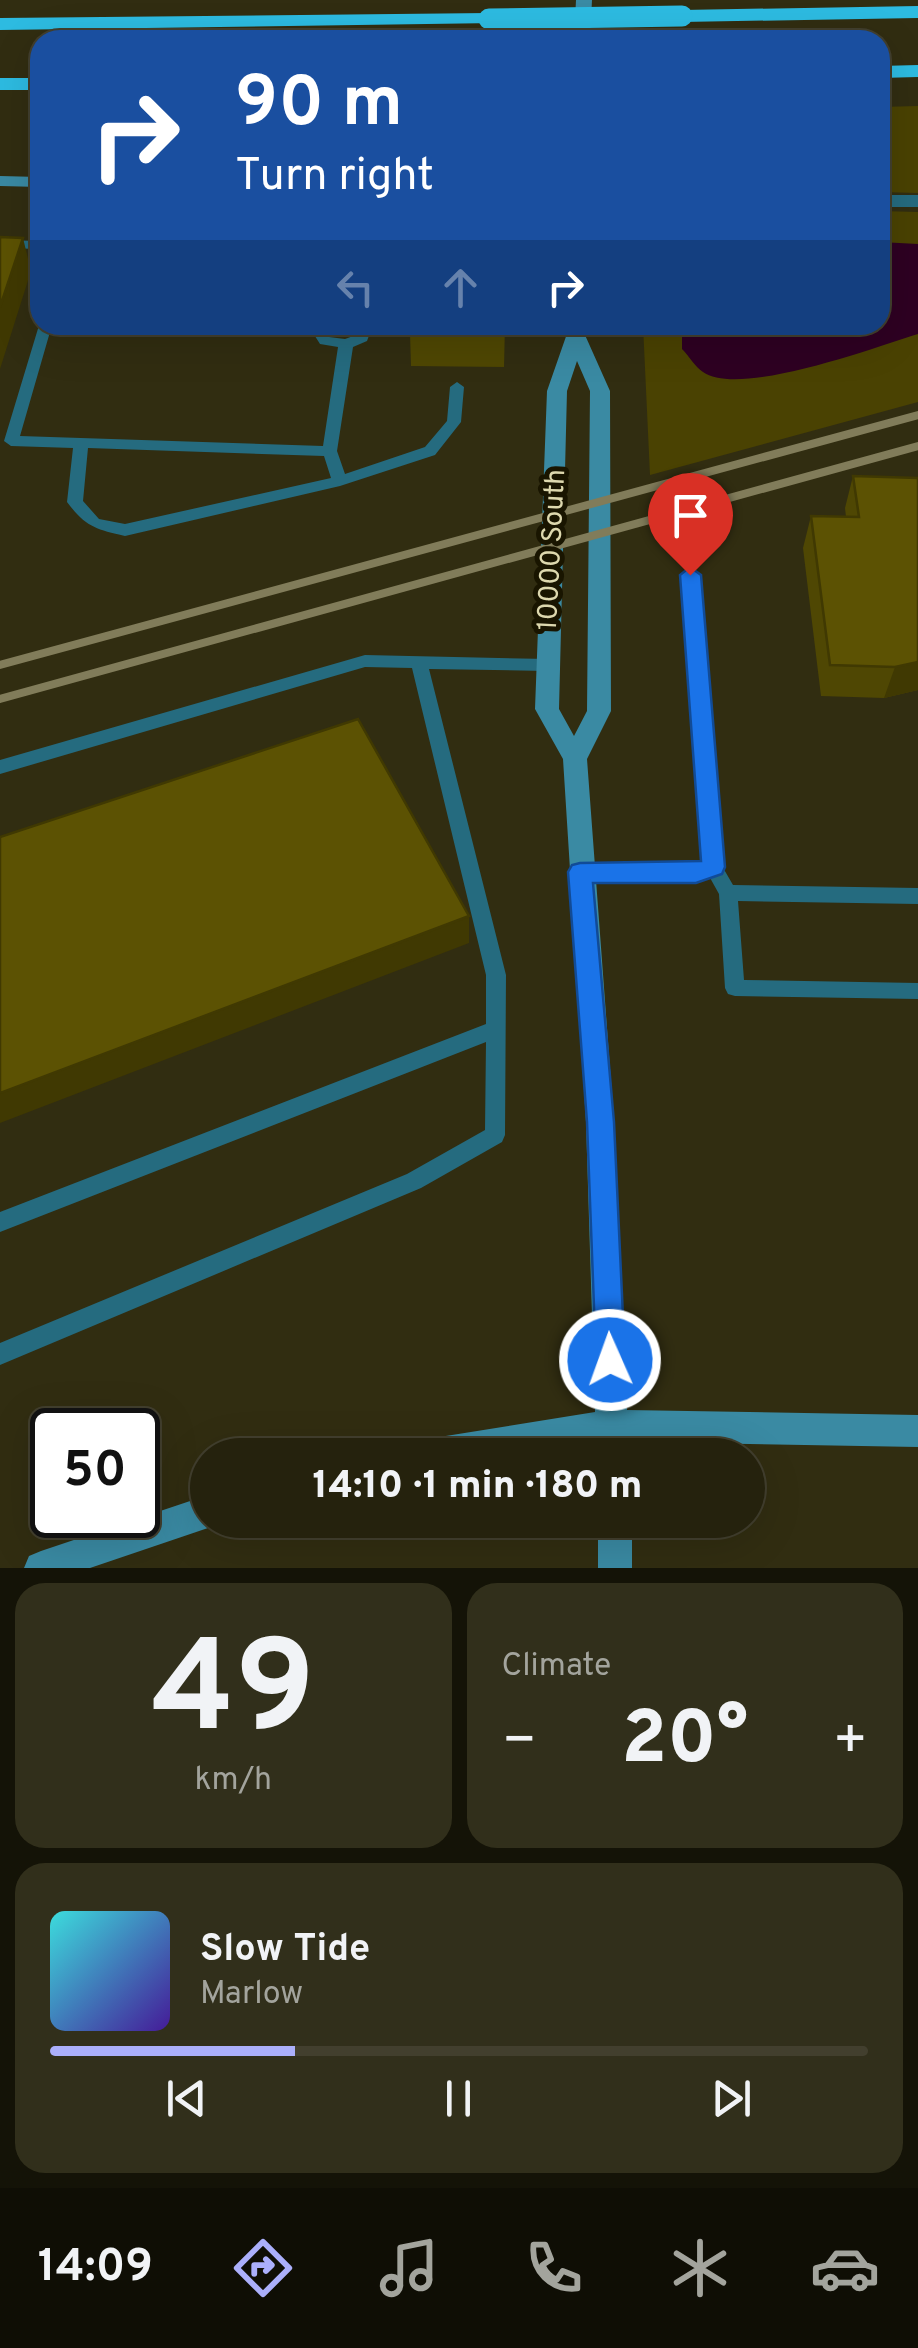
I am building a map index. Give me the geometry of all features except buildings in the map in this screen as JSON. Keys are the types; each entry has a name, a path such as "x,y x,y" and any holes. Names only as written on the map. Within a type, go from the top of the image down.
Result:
{"highway":[{"path":"0,24 918,12"},
{"path":"890,72 918,71"},
{"path":"0,84 30,84"}],"main road":[{"path":"582,30 584,0"},
{"path":"0,181 30,182"},
{"name":"10000 South","path":"576,335 558,391 547,709 576,759"},
{"name":"10000 South","path":"579,335 600,391 598,711 576,759 580,872 600,1122 612,1438"},
{"path":"680,1438 918,1431"},
{"path":"41,1568 190,1516"},
{"path":"615,1538 616,1568"}],"street":[{"path":"890,201 918,202"}],"lane":[{"path":"0,244 30,245"},
{"path":"42,335 11,442 330,452"},
{"path":"322,335 325,341 346,344 363,335"},
{"path":"340,480 330,452 346,344"},
{"path":"82,444 76,502 94,523 125,530 340,480 430,451 454,422 457,387"},
{"path":"690,575 713,867 728,893 735,988 918,991"},
{"path":"0,768 365,661 548,664"},
{"path":"0,1354 414,1181 495,1135 496,974 419,662"},
{"path":"580,872 696,874 713,867"},
{"path":"728,893 918,896"},
{"path":"0,1222 496,1029"}],"shaded area":[{"path":"918,106 918,193 890,192 890,107"},
{"path":"890,211 918,212 918,402 650,475 643,335 890,335"},
{"path":"890,243 918,244 918,334 808,368 746,379 721,378 703,372 682,349 682,335 890,335"}],"railway":[{"path":"0,665 918,415"},
{"path":"0,699 918,446"}],"route":[{"path":"610,1360 600,1122 580,872 696,874 713,867 690,575"}]}
